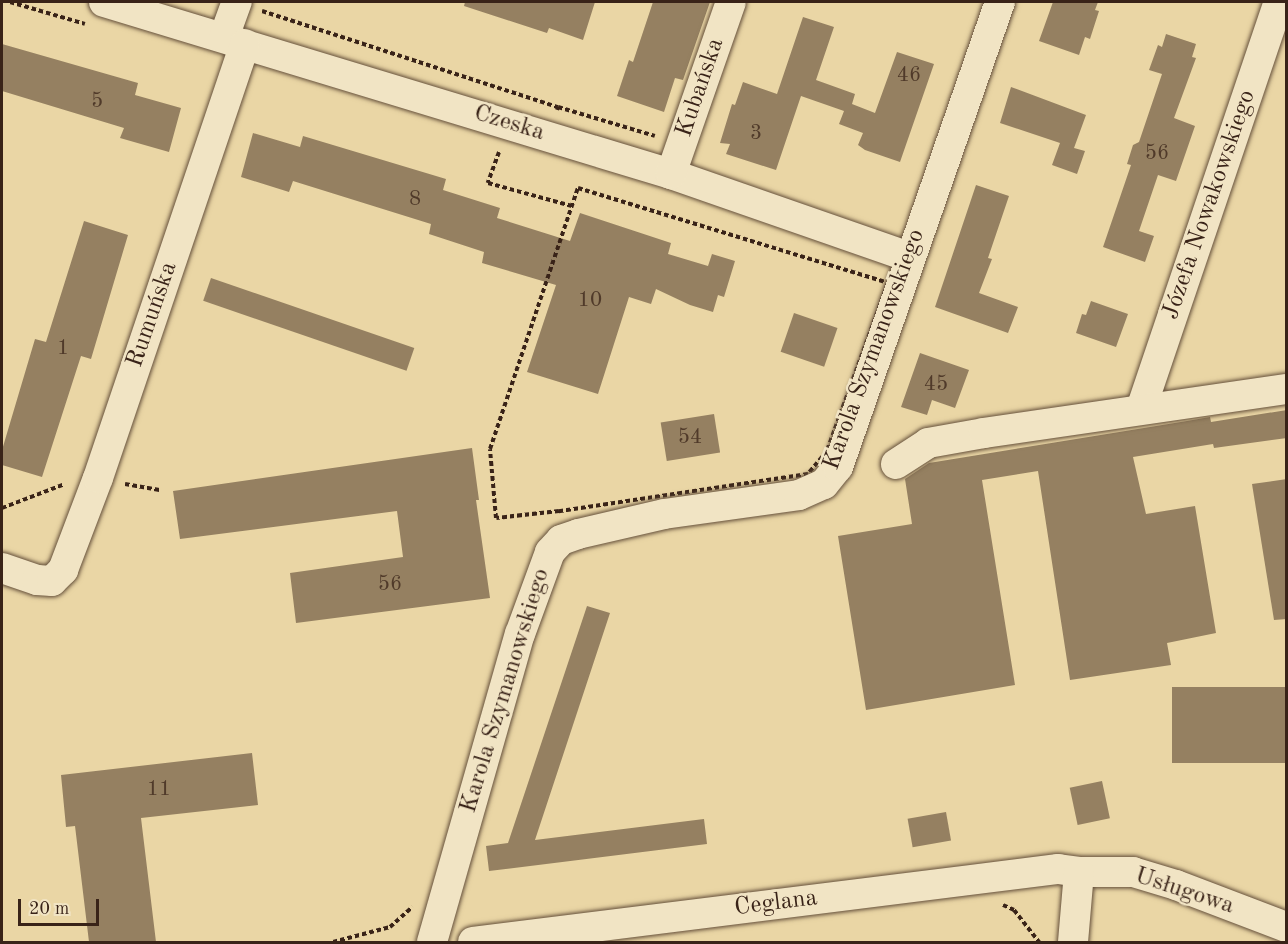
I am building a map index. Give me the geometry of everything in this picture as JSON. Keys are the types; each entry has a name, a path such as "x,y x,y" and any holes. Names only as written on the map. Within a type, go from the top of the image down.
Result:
{"street":[{"name":"Czeska","path":"104,2 671,174 915,244"},
{"name":"Rumuńska","path":"2,568 37,580 52,581 63,570 98,478 235,40 237,2"},
{"name":"Kubańska","path":"671,174 731,2"},
{"name":"Karola Szymanowskiego","path":"432,942 520,634 550,552 561,540 578,534 664,514 799,495 824,484 837,467 1000,2"},
{"name":"Józefa Nowakowskiego","path":"1141,409 1279,2"},
{"path":"897,464 928,443 1141,409 1287,389"},
{"name":"Ceglana","path":"473,942 1020,872 1058,868 1079,872"},
{"path":"1073,942 1079,872"},
{"name":"Usługowa","path":"1079,872 1133,872 1176,885 1287,927"}],"path":[{"path":"499,152 488,183 572,206"},
{"path":"578,188 888,283 827,451 808,474 560,511 496,518 490,449 572,206 578,188"},
{"path":"993,901 1014,910 1039,942"},
{"path":"333,942 390,927 417,902 442,902"}],"building":[{"path":"465,2 595,2 583,40 549,28 547,33 464,6"},
{"path":"653,2 710,2 683,80 675,78 664,112 617,96 629,60 633,62"},
{"path":"1053,2 1098,2 1095,10 1099,11 1090,39 1085,37 1079,55 1039,41"},
{"path":"803,17 834,27 816,80 855,94 852,104 875,113 897,52 934,64 900,162 865,150 858,145 863,133 839,124 844,111 801,96 776,170 726,154 730,144 720,143 732,104 735,105 743,82 777,94"},
{"path":"1166,34 1196,44 1192,57 1196,58 1174,118 1195,126 1176,181 1158,175 1139,231 1154,236 1145,262 1103,247 1131,165 1127,164 1133,145 1139,142 1162,74 1149,70 1158,45 1162,47"},
{"path":"2,44 138,83 135,95 181,108 169,152 120,138 124,128 2,91"},
{"path":"1011,87 1086,115 1074,148 1085,151 1077,174 1052,165 1060,143 1000,123"},
{"path":"253,133 300,147 303,136 446,179 443,190 500,208 497,218 570,241 580,213 671,243 668,254 708,266 712,254 735,261 724,297 718,295 713,312 690,305 656,289 651,304 629,297 598,394 527,372 556,285 482,263 484,252 429,234 431,224 293,181 289,192 241,177"},
{"path":"976,185 1009,196 988,258 992,259 979,293 1018,307 1008,333 935,307"},
{"path":"84,221 128,235 91,359 81,356 42,477 2,465 2,450 35,339 46,342"},
{"path":"211,278 414,348 406,371 203,301"},
{"path":"1091,301 1128,314 1116,347 1076,333 1082,314 1086,315"},
{"path":"794,313 837,328 824,367 781,352"},
{"path":"920,353 969,370 955,408 932,400 927,415 901,407"},
{"path":"1287,410 1287,438 1214,448 1213,444 1133,457 1146,514 1195,506 1216,633 1167,643 1171,665 1070,680 1038,471 982,480 1015,685 866,710 838,536 912,524 905,479 929,463 1210,417 1211,422"},
{"path":"714,414 720,453 667,461 661,422"},
{"path":"472,448 479,500 476,500 490,598 296,623 290,573 403,557 397,511 180,539 173,491"},
{"path":"1287,479 1287,619 1274,620 1252,484"},
{"path":"587,606 610,613 535,840 704,819 707,844 489,871 486,846 508,843"},
{"path":"1172,687 1286,687 1286,763 1172,763"},
{"path":"252,753 258,805 141,818 156,942 89,942 75,826 66,827 61,775"},
{"path":"1102,781 1110,818 1078,825 1070,788"},
{"path":"946,812 951,841 913,847 908,819"}]}
